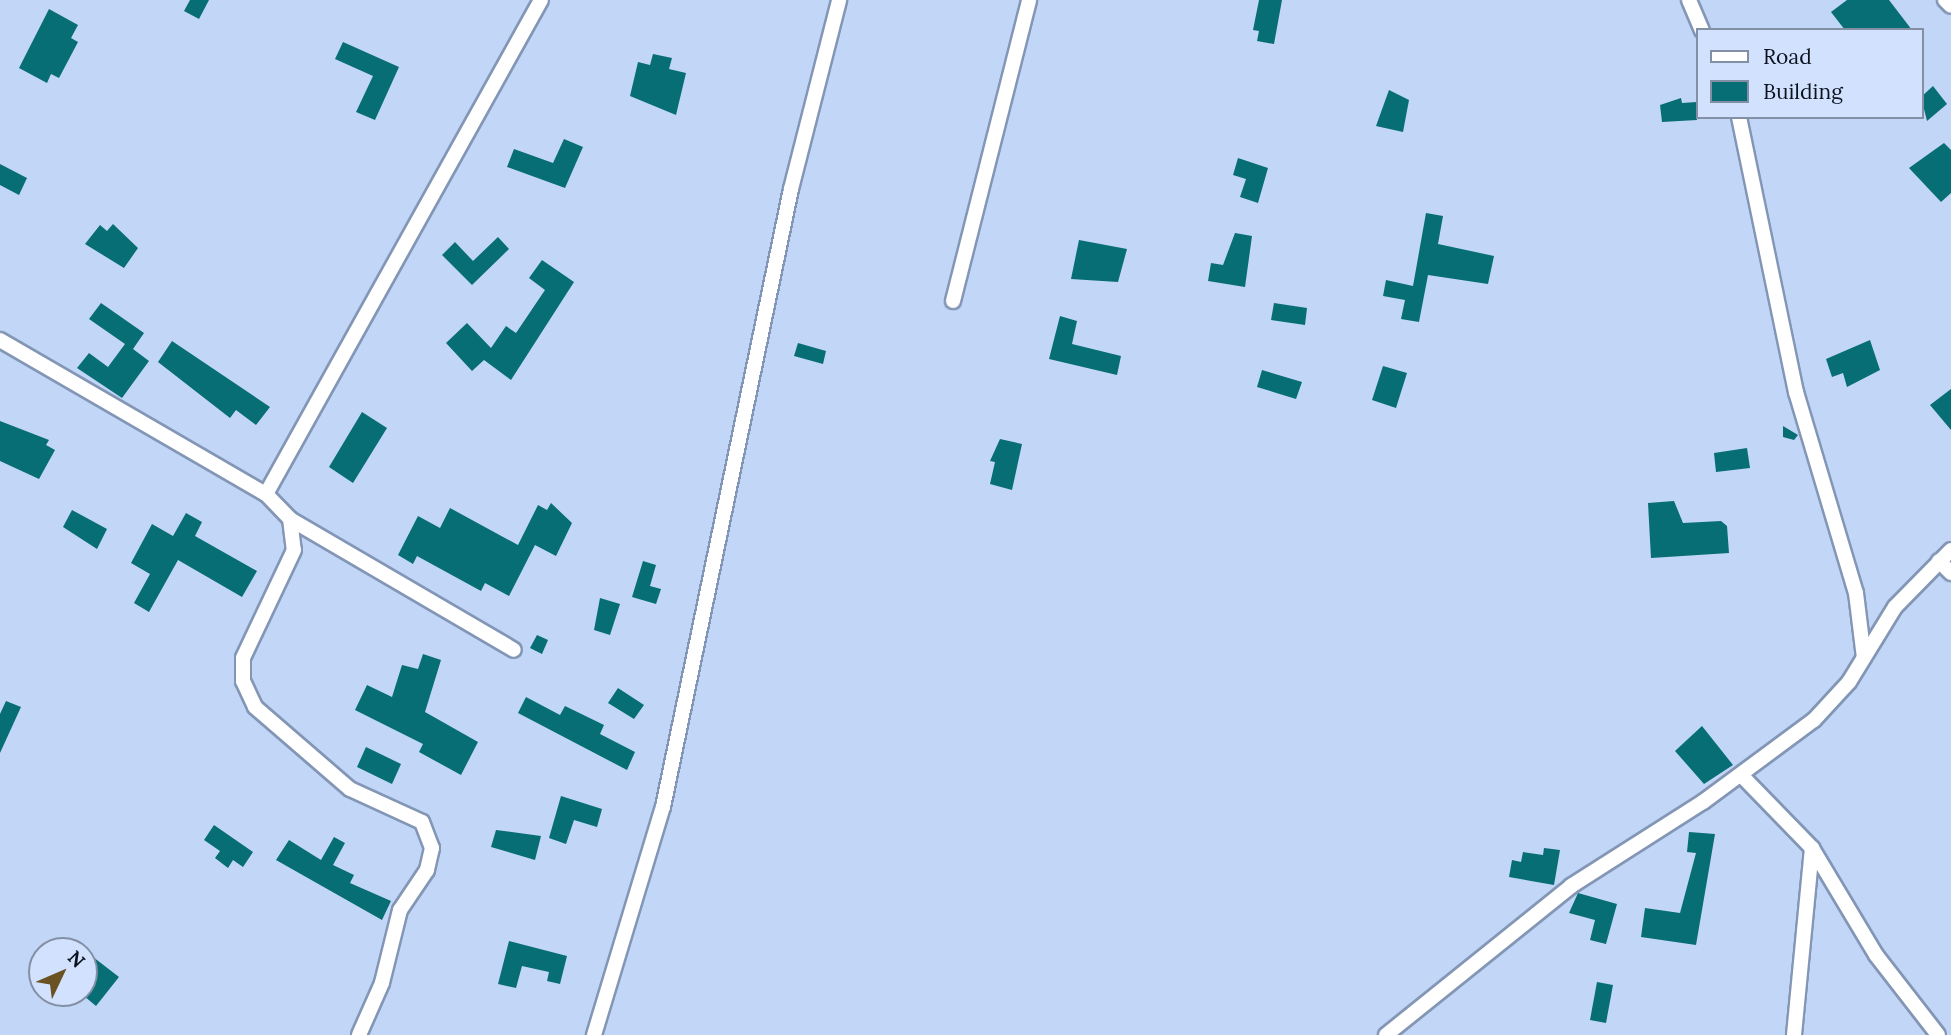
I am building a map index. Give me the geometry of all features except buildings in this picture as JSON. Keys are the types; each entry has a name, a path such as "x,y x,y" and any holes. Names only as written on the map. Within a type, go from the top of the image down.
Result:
{"street":[{"path":"266,494 541,0"},
{"path":"594,1035 663,807 791,189 839,0"},
{"path":"953,301 1029,0"},
{"path":"1689,0 1701,28"},
{"path":"1945,0 1951,6"},
{"path":"1739,119 1796,393 1856,593 1864,658"},
{"path":"0,340 266,494 290,519 514,650"},
{"path":"290,519 294,550 243,658 243,681 255,707 350,789 422,822 432,848 427,870 400,910 382,983 359,1035"},
{"path":"1386,1035 1571,886 1741,775 1814,720 1864,658 1895,607 1951,550"},
{"path":"1939,561 1951,573"},
{"path":"1741,775 1812,848 1876,955 1938,1035"},
{"path":"1794,1035 1812,848"}]}
